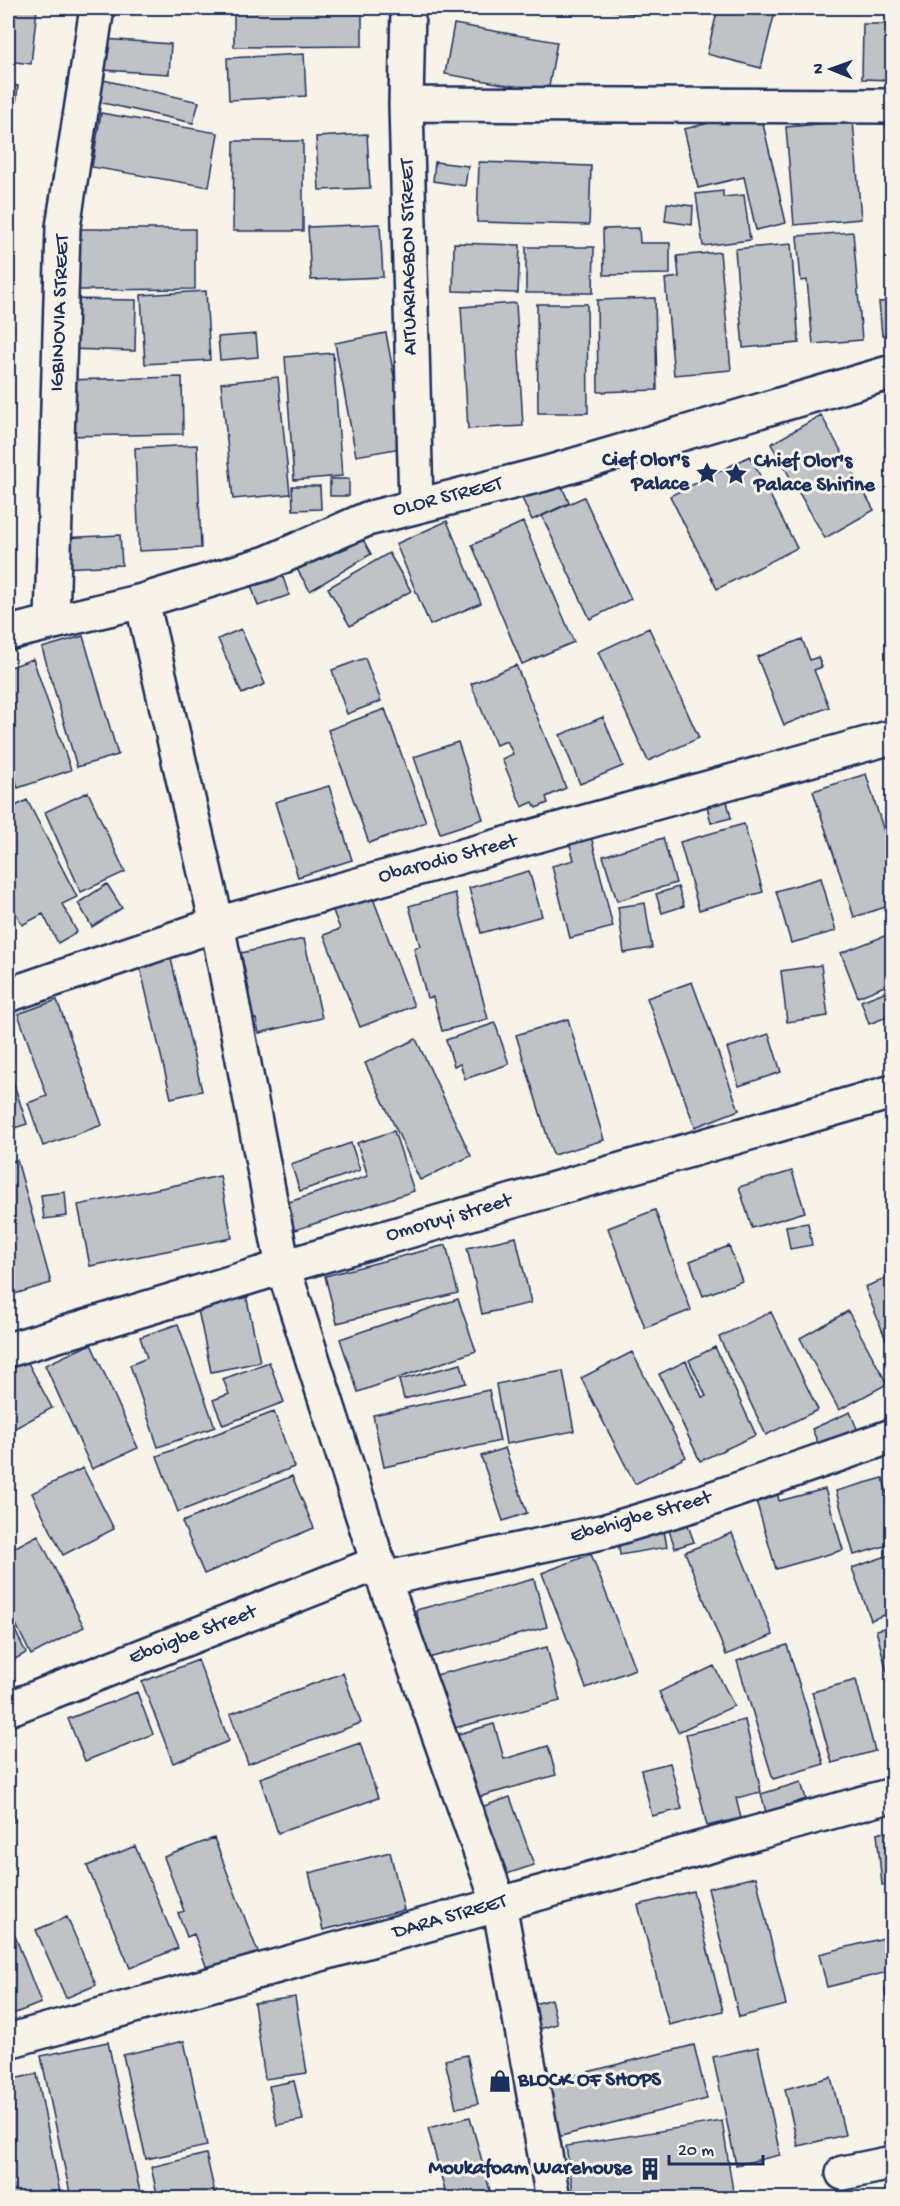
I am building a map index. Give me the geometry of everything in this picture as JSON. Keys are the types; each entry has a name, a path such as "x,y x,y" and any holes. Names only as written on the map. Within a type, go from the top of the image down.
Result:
{"street":[{"name":"IGBINOVIA STREET","path":"52,622 63,227 97,8"},
{"name":"AITUARIAGBON STREET","path":"408,8 406,104 416,506"},
{"path":"406,104 892,106"},
{"name":"OLOR STREET","path":"8,633 142,601 267,563 367,519 544,474 892,372"},
{"path":"142,601 217,924 283,1267 381,1571 500,1904 553,2199"},
{"name":"Obarodio Street","path":"8,995 217,924 892,737"},
{"name":"Omoruyi street","path":"8,1350 283,1267 892,1092"},
{"name":"Ebehigbe Street","path":"381,1571 606,1531 702,1502 892,1436"},
{"name":"Eboigbe Street","path":"8,1709 381,1571"},
{"name":"DARA STREET","path":"8,2041 892,1795"},
{"path":"843,2173 892,2163"}],"building":[{"path":"8,8 37,8 31,64 8,61"},
{"path":"234,8 362,8 362,46 234,47"},
{"path":"596,8 634,8 633,14"},
{"path":"718,8 776,8 761,68 707,54"},
{"path":"873,8 892,8 892,14 873,13"},
{"path":"454,24 557,42 548,92 445,74"},
{"path":"863,24 892,24 892,80 862,79"},
{"path":"104,39 171,44 169,74 102,70"},
{"path":"304,54 306,96 229,100 227,58"},
{"path":"99,79 199,102 193,123 94,101"},
{"path":"8,85 18,86 12,138 8,137"},
{"path":"760,111 786,223 756,230 744,177 698,188 684,129"},
{"path":"101,113 218,133 209,187 92,167"},
{"path":"853,121 861,219 794,225 786,127"},
{"path":"367,134 370,188 319,190 316,137"},
{"path":"234,141 303,141 303,231 233,231"},
{"path":"435,162 468,166 465,186 433,181"},
{"path":"479,162 591,166 589,225 477,222"},
{"path":"723,191 723,197 744,195 750,240 703,246 696,194"},
{"path":"667,203 693,206 692,225 665,221"},
{"path":"380,224 383,277 311,280 308,227"},
{"path":"639,228 640,243 670,243 670,274 604,275 603,229"},
{"path":"79,229 195,229 195,289 79,290"},
{"path":"853,232 862,340 813,344 807,280 801,281 797,236"},
{"path":"454,243 520,245 518,293 453,291"},
{"path":"791,244 799,343 743,348 735,249"},
{"path":"526,247 594,247 593,293 526,293"},
{"path":"720,252 731,370 674,375 665,279 679,277 677,256"},
{"path":"206,291 210,360 145,364 141,295"},
{"path":"655,298 657,390 598,392 597,300"},
{"path":"68,299 136,300 135,351 66,349"},
{"path":"892,301 892,334 882,335 879,302"},
{"path":"516,303 523,426 468,429 461,307"},
{"path":"537,304 587,304 588,413 538,413"},
{"path":"386,333 407,447 356,456 335,343"},
{"path":"256,334 258,357 220,360 218,337"},
{"path":"333,353 342,476 294,480 285,357"},
{"path":"182,377 183,434 64,436 63,380"},
{"path":"278,377 290,494 233,499 221,383"},
{"path":"821,415 874,510 825,538 771,444"},
{"path":"197,445 201,548 139,551 135,448"},
{"path":"750,456 797,548 717,589 670,496"},
{"path":"330,479 349,479 349,496 330,496"},
{"path":"559,479 569,503 532,520 521,496"},
{"path":"292,486 320,486 321,509 293,510"},
{"path":"584,497 631,599 590,619 542,516"},
{"path":"447,521 481,603 430,625 396,544"},
{"path":"523,522 574,642 522,664 472,545"},
{"path":"357,529 371,554 310,591 295,566"},
{"path":"120,535 122,565 62,568 61,538"},
{"path":"389,553 411,591 350,626 328,588"},
{"path":"279,565 289,595 258,606 248,576"},
{"path":"649,628 699,738 648,761 598,652"},
{"path":"241,629 265,684 242,694 218,639"},
{"path":"83,636 118,755 77,767 42,648"},
{"path":"802,639 810,660 818,657 822,667 814,670 829,707 784,725 757,657"},
{"path":"365,658 381,701 347,714 332,670"},
{"path":"33,659 71,770 18,788 8,757 8,668"},
{"path":"516,665 566,788 546,797 548,803 536,808 533,802 522,807 502,759 513,754 507,741 496,745 471,684"},
{"path":"385,709 426,822 369,843 328,730"},
{"path":"603,717 623,766 580,784 560,735"},
{"path":"458,742 483,819 440,833 414,757"},
{"path":"866,774 892,857 892,905 854,917 813,791"},
{"path":"329,786 352,860 298,877 275,802"},
{"path":"88,792 125,872 81,892 45,812"},
{"path":"27,800 77,897 62,904 77,932 58,943 43,914 22,925 8,897 8,810"},
{"path":"727,801 731,818 711,823 707,806"},
{"path":"744,824 763,892 699,910 680,842"},
{"path":"591,836 613,927 570,938 552,866 574,860 569,841"},
{"path":"663,838 676,883 617,901 603,856"},
{"path":"529,871 542,916 481,933 469,888"},
{"path":"821,878 836,931 791,943 776,891"},
{"path":"107,884 122,908 92,927 78,903"},
{"path":"678,887 684,906 662,913 656,894"},
{"path":"369,888 414,1006 360,1027 324,935 340,929 330,903"},
{"path":"455,893 488,1019 442,1031 433,997 427,998 414,948 420,946 409,906"},
{"path":"645,903 652,948 624,953 618,907"},
{"path":"892,933 892,983 858,997 841,953"},
{"path":"304,939 322,1018 259,1033 256,1019 241,1022 234,993 249,990 241,953"},
{"path":"171,959 202,1091 171,1098 140,967"},
{"path":"821,965 828,1016 787,1022 781,971"},
{"path":"692,982 739,1110 695,1127 647,998"},
{"path":"892,989 892,1015 869,1024 861,1001"},
{"path":"57,1000 102,1125 43,1146 28,1103 47,1096 18,1014"},
{"path":"568,1019 604,1140 553,1155 516,1035"},
{"path":"495,1023 509,1064 465,1079 460,1064 454,1066 446,1040"},
{"path":"769,1034 781,1072 739,1086 727,1048"},
{"path":"416,1039 471,1156 420,1180 365,1063"},
{"path":"8,1066 27,1124 8,1130"},
{"path":"394,1131 414,1191 292,1231 283,1204 368,1176 357,1143"},
{"path":"351,1143 360,1170 300,1191 291,1164"},
{"path":"17,1160 51,1283 8,1296 8,1162"},
{"path":"792,1171 805,1212 752,1228 739,1187"},
{"path":"220,1176 232,1238 90,1266 78,1205"},
{"path":"65,1192 67,1216 44,1219 41,1195"},
{"path":"655,1210 691,1310 645,1328 608,1228"},
{"path":"808,1223 812,1245 790,1249 786,1226"},
{"path":"516,1237 531,1303 482,1314 467,1248"},
{"path":"446,1245 458,1293 337,1323 325,1276"},
{"path":"729,1246 742,1281 703,1296 690,1261"},
{"path":"892,1276 892,1355 865,1287"},
{"path":"245,1290 260,1362 211,1372 196,1300"},
{"path":"458,1299 476,1351 358,1392 340,1339"},
{"path":"848,1311 887,1384 839,1410 800,1338"},
{"path":"771,1312 818,1410 766,1435 719,1337"},
{"path":"178,1324 215,1427 158,1447 130,1365 147,1358 140,1337"},
{"path":"91,1344 138,1448 92,1469 45,1365"},
{"path":"715,1347 756,1435 700,1461 659,1374 686,1361 702,1397 706,1396 689,1360"},
{"path":"632,1352 686,1457 635,1484 581,1378"},
{"path":"27,1361 52,1408 8,1432 8,1371"},
{"path":"269,1362 284,1402 223,1425 213,1400 229,1394 223,1379"},
{"path":"461,1364 466,1383 404,1399 399,1380"},
{"path":"563,1371 574,1431 506,1444 496,1384"},
{"path":"489,1390 500,1441 384,1467 373,1415"},
{"path":"274,1412 294,1467 178,1512 157,1456"},
{"path":"850,1412 858,1431 820,1448 812,1429"},
{"path":"505,1448 527,1513 503,1521 481,1456"},
{"path":"83,1468 114,1529 63,1555 32,1493"},
{"path":"292,1476 314,1528 204,1574 182,1522"},
{"path":"883,1478 892,1514 892,1544 854,1555 836,1491"},
{"path":"825,1489 843,1550 776,1569 755,1497 777,1491 779,1501"},
{"path":"685,1517 694,1542 675,1548 667,1524"},
{"path":"663,1525 667,1547 620,1555 617,1534"},
{"path":"732,1533 773,1635 726,1655 685,1552"},
{"path":"38,1535 84,1627 31,1655 8,1608 8,1551"},
{"path":"591,1554 635,1669 586,1688 542,1573"},
{"path":"892,1554 892,1612 871,1620 852,1568"},
{"path":"534,1579 547,1627 428,1658 416,1610"},
{"path":"8,1616 26,1653 8,1663"},
{"path":"892,1626 892,1690 876,1630"},
{"path":"787,1645 824,1764 773,1779 737,1661"},
{"path":"547,1647 560,1701 446,1730 432,1676"},
{"path":"198,1660 229,1741 173,1763 142,1682"},
{"path":"714,1666 734,1706 678,1732 659,1692"},
{"path":"343,1673 361,1723 248,1764 230,1714"},
{"path":"856,1680 875,1751 832,1763 812,1692"},
{"path":"137,1692 153,1734 85,1761 68,1719"},
{"path":"745,1720 761,1792 736,1798 741,1818 707,1826 686,1734"},
{"path":"494,1724 504,1759 548,1746 556,1775 465,1801 448,1737"},
{"path":"360,1743 378,1798 278,1833 260,1778"},
{"path":"670,1763 682,1809 652,1816 641,1770"},
{"path":"801,1782 806,1799 766,1812 761,1794"},
{"path":"510,1797 534,1865 494,1878 470,1811"},
{"path":"8,1801 15,1821 8,1824"},
{"path":"892,1832 892,1884 882,1885 877,1833"},
{"path":"214,1838 261,1960 211,1979 194,1934 187,1937 178,1913 184,1911 164,1857"},
{"path":"135,1846 178,1948 130,1968 87,1866"},
{"path":"390,1852 404,1910 323,1930 309,1873"},
{"path":"756,1877 786,2005 739,2017 708,1888"},
{"path":"693,1891 723,2011 669,2025 638,1905"},
{"path":"67,1917 96,1985 66,1998 36,1930"},
{"path":"12,1928 41,2003 8,2016 8,1930"},
{"path":"892,1936 892,1971 827,1987 819,1954"},
{"path":"892,1987 892,2030 885,1989"},
{"path":"295,1997 307,2073 265,2079 254,2003"},
{"path":"551,1999 557,2024 536,2030 531,2005"},
{"path":"184,2041 207,2146 146,2159 123,2055"},
{"path":"108,2042 140,2192 107,2198 71,2198 41,2056"},
{"path":"694,2045 707,2099 553,2138 540,2084"},
{"path":"758,2047 780,2155 736,2165 713,2057"},
{"path":"467,2055 478,2104 456,2108 445,2060"},
{"path":"37,2074 61,2198 8,2198 8,2080"},
{"path":"831,2077 845,2135 798,2146 785,2089"},
{"path":"294,2081 303,2120 277,2125 269,2086"},
{"path":"470,2117 492,2198 447,2198 428,2128"},
{"name":"Moukafoam Warehouse","path":"722,2121 733,2191 687,2198 574,2198 566,2146"},
{"path":"206,2154 216,2198 158,2198 151,2167"}],"place":[{"name":"Cief Olor's Palace","path":"707,473"},
{"name":"Chief Olor's Palace Shirine","path":"736,474"},
{"name":"BLOCK OF SHOPS","path":"500,2081"},
{"name":"Moukafoam Warehouse","path":"650,2169"}]}
